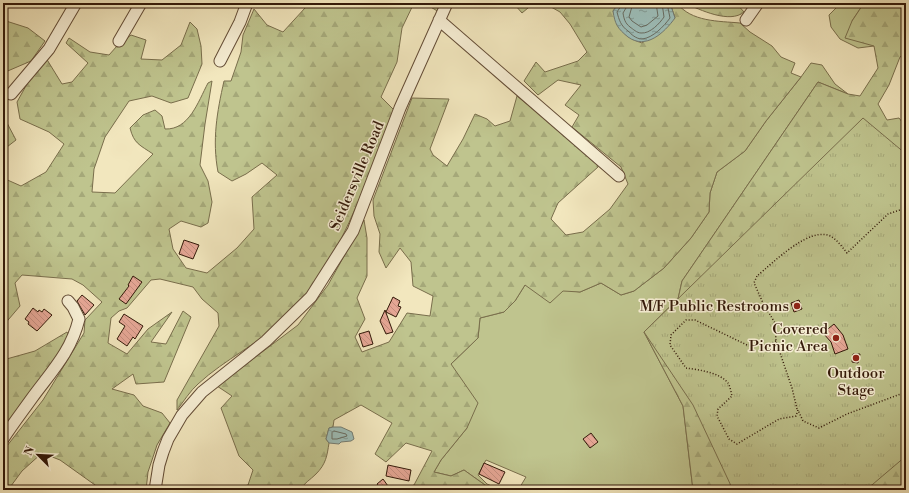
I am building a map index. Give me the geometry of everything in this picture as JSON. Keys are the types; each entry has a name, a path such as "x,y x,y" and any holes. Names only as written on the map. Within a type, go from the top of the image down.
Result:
{"street":[{"path":"11,94 49,49 76,3"},
{"path":"119,41 141,3"},
{"path":"220,61 240,22 247,3"},
{"name":"Seidersville Road","path":"155,490 163,452 168,439 182,415 202,392 266,341 311,297 353,230 400,108 447,3"},
{"path":"746,20 758,3"},
{"path":"439,20 619,176"},
{"path":"3,439 54,370 70,345 79,319 68,301"}],"path":[{"path":"906,208 888,214 847,253 833,237 824,234 812,235 803,240 757,276 754,283 763,303 775,323 776,341 803,422 819,428 847,414 906,392"},
{"path":"776,341 768,345 748,345 695,320 686,320 671,335 670,345 686,368 707,372 721,378 729,384 732,396 718,409 717,416 728,439 737,444 779,419 796,416 798,410"}],"green space":[{"path":"302,3 414,3 402,28 397,62 381,97 395,111 349,223 326,266 310,290 285,318 264,336 208,375 192,390 177,410 177,400 219,326 218,313 202,299 193,287 160,279 151,280 127,308 119,311 111,318 108,343 127,354 148,329 172,312 151,342 166,344 183,311 191,317 164,382 136,384 133,374 112,389 134,395 143,406 162,413 170,423 157,445 148,472 146,490 102,490 60,460 42,453 22,471 8,490 3,490 3,451 43,400 84,333 85,320 102,302 83,285 72,279 22,275 15,283 20,306 3,326 3,178 21,186 46,172 64,144 49,132 20,119 17,102 27,84 46,58 62,84 72,82 88,63 66,43 69,38 90,52 109,55 117,46 131,35 146,40 141,59 162,60 181,45 190,22 197,29 201,46 202,64 188,98 171,103 152,96 129,101 105,137 94,169 92,192 115,193 153,154 141,146 133,138 130,128 143,115 155,110 162,116 165,129 180,125 192,114 208,83 212,81 200,165 208,181 212,202 208,223 201,227 181,221 169,229 173,249 186,268 207,273 237,248 254,229 252,197 277,175 262,163 246,174 232,181 218,172 215,137 219,104 224,81 231,81 241,52 243,35 254,9 267,25 283,32 305,8"},
{"path":"424,3 442,3 439,12"},
{"path":"516,3 534,3 522,13 515,5"},
{"path":"544,3 619,3 613,11 622,31 630,38 642,43 675,18 670,3 677,3 690,14 698,17 715,21 740,23 750,32 772,46 781,57 795,63 791,73 801,77 766,121 745,151 717,172 710,193 709,212 691,238 664,268 634,291 621,295 601,283 580,292 563,291 550,303 525,285 515,301 504,312 480,318 478,338 451,364 478,403 467,428 441,460 434,472 451,476 464,470 492,490 439,486 420,490 400,490 414,485 432,451 406,443 386,462 375,454 392,423 361,405 334,420 333,427 329,428 326,439 329,443 327,456 324,463 300,490 229,490 248,485 253,470 239,456 221,408 232,396 217,386 298,325 328,285 364,220 367,238 367,276 357,298 365,319 355,337 362,352 389,342 407,313 430,316 433,296 413,286 411,262 400,248 386,268 379,252 380,234 374,216 373,200 412,98 449,99 430,149 433,155 447,166 463,139 475,114 487,119 495,126 510,121 517,96 599,162 598,167 558,203 551,219 566,235 583,232 610,209 628,184 621,167 572,127 579,115 565,105 581,85 558,80 538,95 524,81 536,62 545,72 578,61 587,52 570,24 560,12"},
{"path":"685,3 736,3 744,12 731,17 715,15"},
{"path":"841,3 864,3 852,21 874,46 858,48 840,39 831,27 829,15"},
{"path":"864,3 906,3 906,52 900,57 889,85 878,104 887,120 899,118 906,127 906,490 693,490 683,406 644,332 678,299 682,281 818,82 848,94 860,96 878,68 874,46 845,38 852,21"},
{"path":"3,20 28,28 45,41 31,61 3,73"},
{"path":"811,63 822,65 835,84 848,94 818,82 682,281 678,299 644,332 683,406 693,490 521,490 520,487 526,477 486,460 478,475 487,484 501,490 492,490 464,470 451,476 434,472 441,460 467,428 451,364 478,338 480,318 504,312 515,301 525,285 580,292 601,283 621,295 634,291 664,268 691,238 709,212 710,193 717,172 745,151 766,121"},
{"path":"6,102 6,121 16,140 3,150 3,105"},
{"path":"863,118 906,154 906,456 866,490 733,490 693,405 644,332"},
{"path":"67,332 70,337 3,433 3,360 35,351"}],"water":[{"path":"619,3 670,3 675,18 666,29 654,38 648,41 635,41 624,34 616,23 613,11"},
{"path":"341,427 352,432 354,439 351,441 341,442 339,444 329,443 326,439 329,428"}],"building":[{"path":"184,240 199,245 193,259 179,254"},
{"path":"133,276 142,282 126,304 119,299 129,286 128,285"},
{"path":"82,295 94,305 85,315 77,301"},
{"path":"393,297 400,301 398,306 401,307 396,317 386,312"},
{"name":"M/F Public Restrooms","path":"799,300 802,309 794,312 791,303"},
{"path":"33,308 38,312 39,310 42,312 44,309 52,315 37,331 28,324 29,322 25,319"},
{"path":"385,310 393,332 386,334 380,321"},
{"path":"124,314 143,326 135,339 133,337 127,346 117,339 125,326 119,322"},
{"name":"Covered Picnic Area","path":"834,324 843,335 848,349 835,354 831,342 823,333"},
{"path":"369,331 373,344 363,347 359,334"},
{"name":"Outdoor Stage","path":"853,354 860,354 858,363 852,362"},
{"path":"591,433 598,442 590,448 583,439"},
{"path":"484,463 505,472 499,484 479,474"},
{"path":"388,465 411,470 409,481 386,476"},
{"path":"383,479 388,486 381,490 377,484"}],"place":[{"name":"M/F Public Restrooms","path":"797,306"},
{"name":"Covered Picnic Area","path":"836,338"},
{"name":"Outdoor Stage","path":"856,358"}]}
